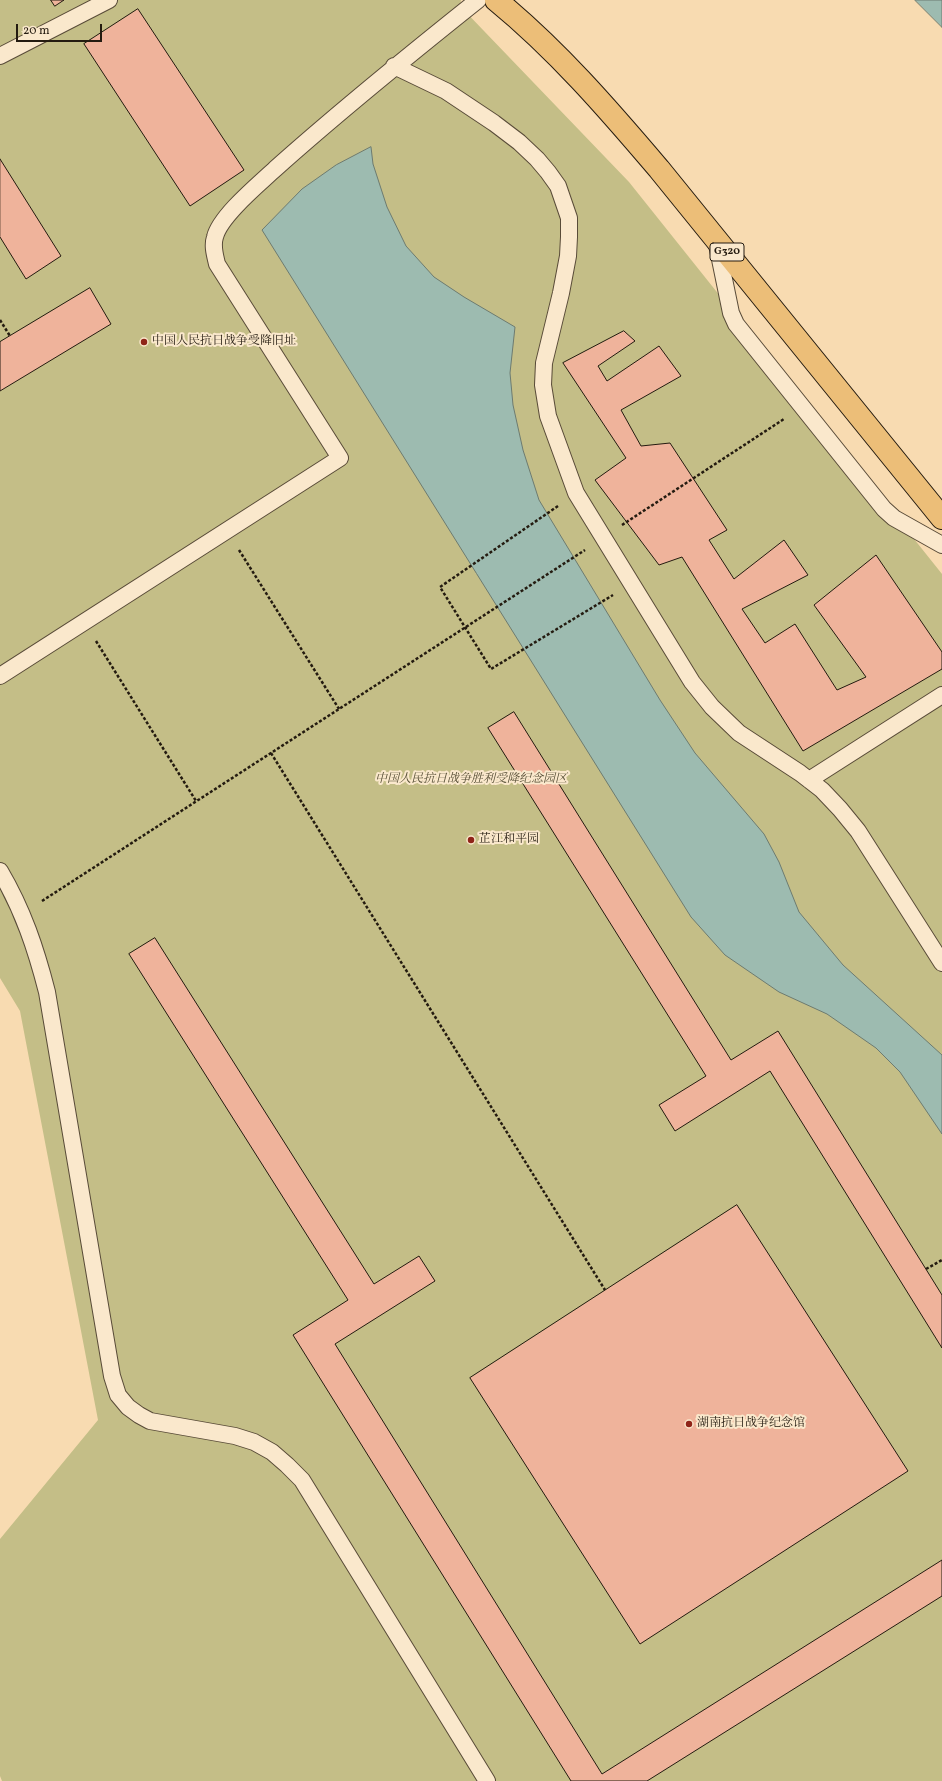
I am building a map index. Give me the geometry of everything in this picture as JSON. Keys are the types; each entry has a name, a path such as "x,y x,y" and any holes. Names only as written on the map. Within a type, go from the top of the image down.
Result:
{"highway":[{"name":"G320","path":"496,0 541,40 612,114 659,169 942,518"}],"lane":[{"path":"0,56 109,0"},
{"path":"0,676 340,458 217,264 214,250 215,237 223,222 255,188 333,116 478,0"},
{"path":"394,66 446,91 494,122 537,159 558,186 569,218 568,256 544,363 543,385 548,416 576,493 692,682 712,707 739,733 809,780 822,790 840,809 858,831 942,963"},
{"path":"716,239 730,312 736,324 884,509 894,518 942,545"},
{"path":"809,780 942,695"},
{"path":"0,871 23,914 38,955 47,992 112,1376 118,1395 128,1407 150,1421 235,1436 254,1442 272,1452 302,1480 487,1781"}],"path":[{"path":"0,320 10,336"},
{"path":"23,914 582,552 802,407"},
{"path":"547,513 440,587 491,669 601,603"},
{"path":"227,530 339,709"},
{"path":"84,622 196,801"},
{"path":"271,753 605,1290"},
{"path":"926,1269 942,1260"}],"green space":[{"name":"芷江和平园","path":"0,0 461,0 460,6 629,182 942,574 942,1781 2,1781 0,1776 0,1539 98,1420 20,1011 0,978"}],"water":[{"path":"915,0 942,0 942,27"},
{"path":"371,147 373,164 387,207 406,246 434,277 464,297 515,327 510,373 513,405 523,450 539,500 660,700 695,753 764,834 779,862 799,912 843,965 942,1055 942,1134 900,1072 876,1048 827,1014 779,992 725,955 691,917 262,230 302,189 336,165"}],"building":[{"path":"51,0 64,0 55,6"},
{"path":"138,9 244,170 190,206 84,44"},
{"path":"0,159 61,256 26,279 0,237"},
{"path":"90,288 111,324 0,391 0,342"},
{"path":"624,331 635,341 598,366 607,381 659,346 681,376 621,410 641,446 670,443 727,530 709,540 734,579 784,540 808,575 742,609 765,643 795,624 837,690 866,677 814,605 876,555 942,652 942,669 803,751 682,557 659,565 595,480 626,458 563,363"},
{"path":"514,712 731,1060 778,1031 942,1295 942,1348 770,1071 675,1131 659,1105 706,1076 488,728"},
{"path":"155,938 374,1284 419,1256 435,1281 335,1344 602,1774 942,1560 942,1596 647,1781 571,1781 293,1335 348,1300 129,954"},
{"name":"湖南抗日战争纪念馆","path":"737,1205 908,1471 640,1644 470,1378"}],"place":[{"name":"中国人民抗日战争受降旧址","path":"144,342"},
{"name":"芷江和平园","path":"471,840"},
{"name":"湖南抗日战争纪念馆","path":"689,1424"}],"park label":[{"name":"中国人民抗日战争胜利受降纪念园区","path":"471,780"}]}
